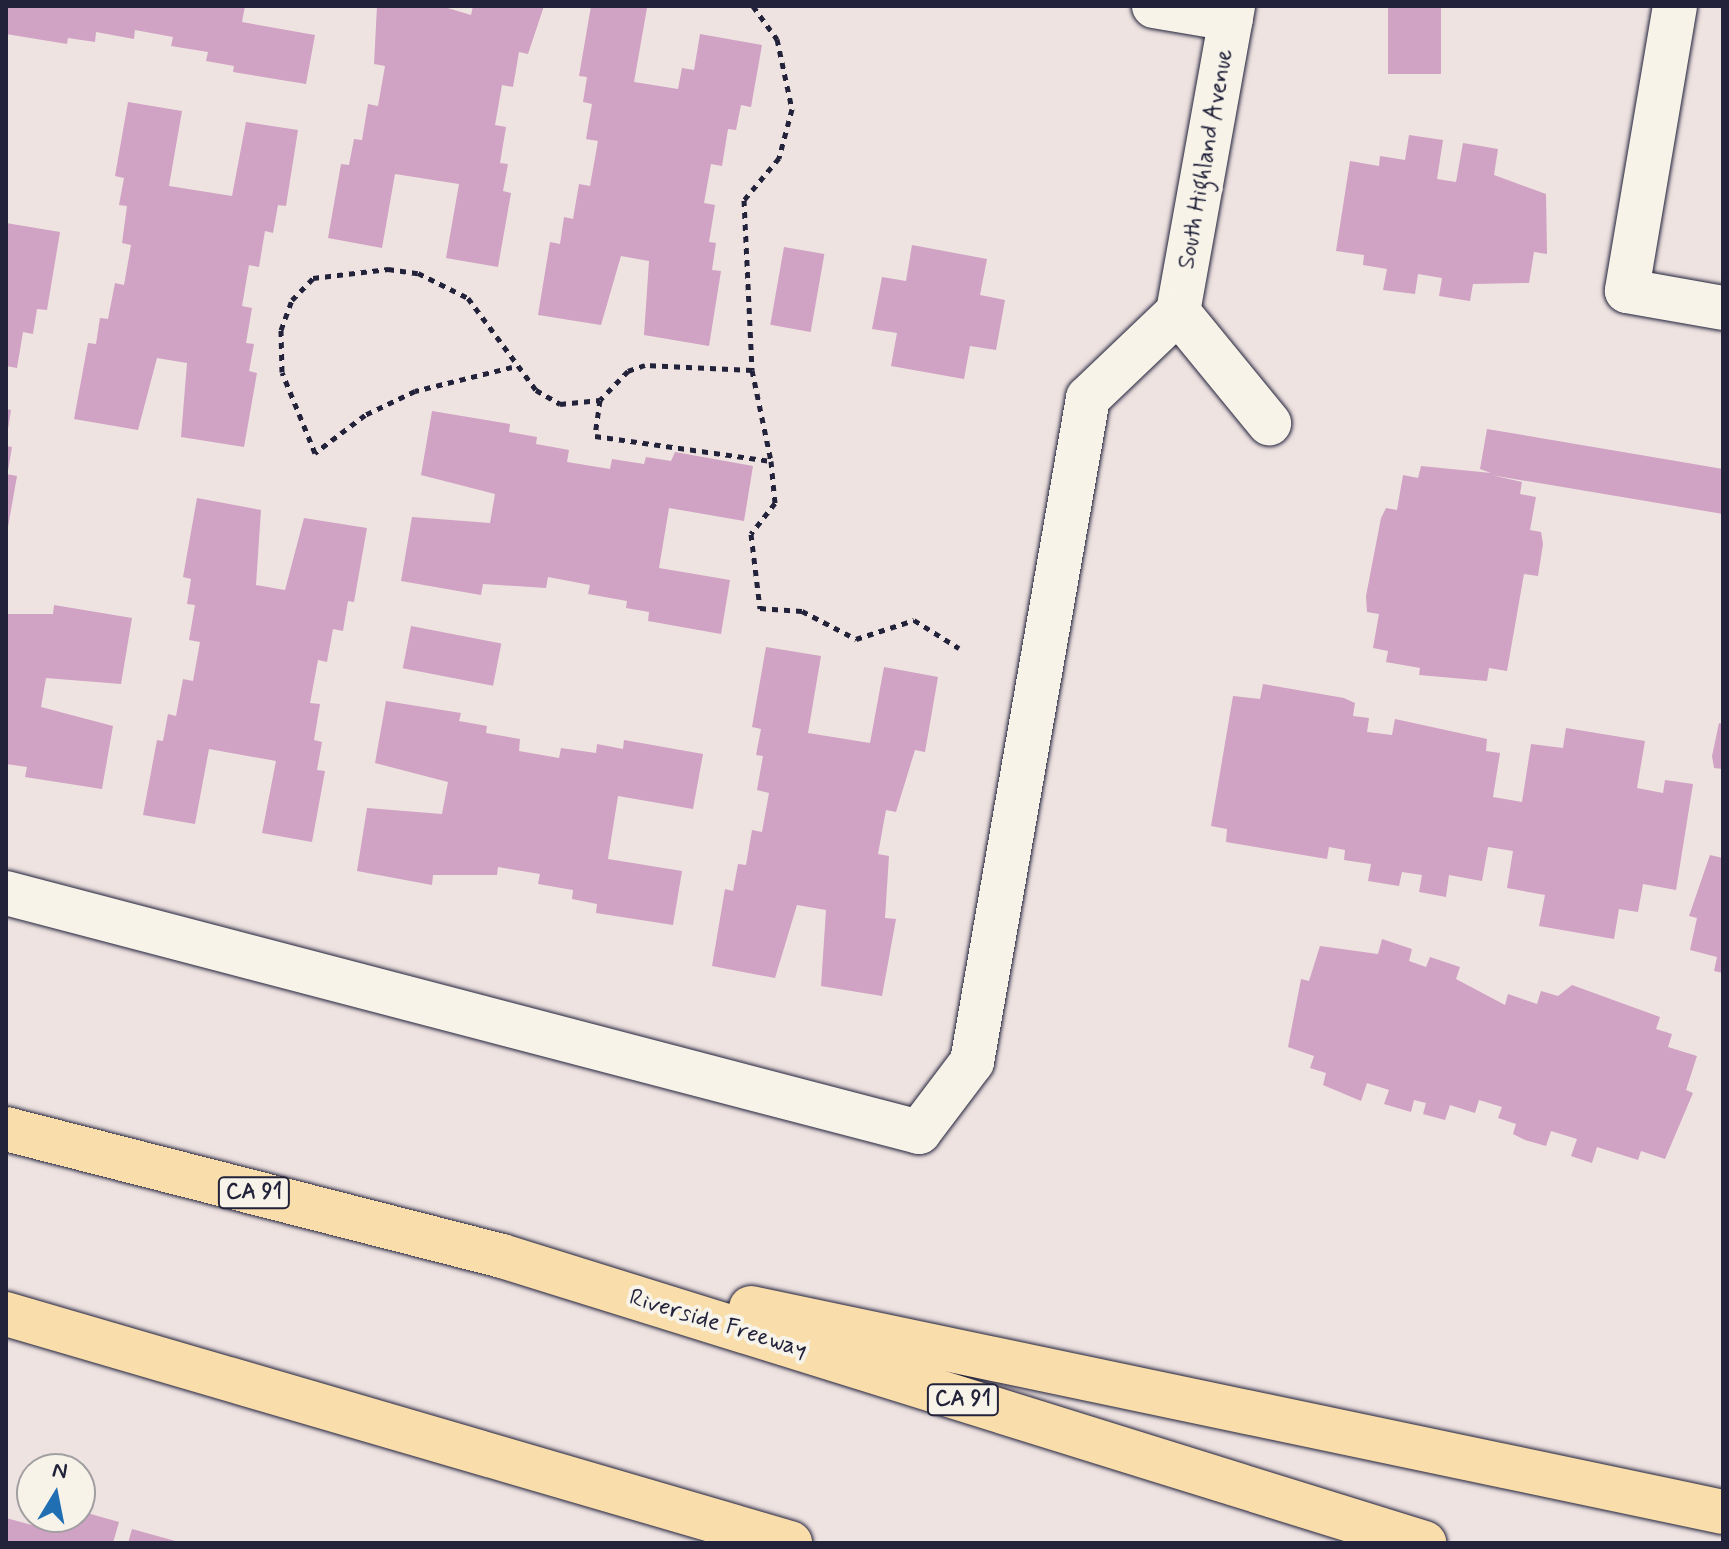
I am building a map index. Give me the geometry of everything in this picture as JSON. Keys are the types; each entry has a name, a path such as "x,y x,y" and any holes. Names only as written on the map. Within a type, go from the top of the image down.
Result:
{"highway":[{"name":"Riverside Freeway","path":"6,1129 502,1256 1424,1543"},
{"path":"502,1256 1723,1512"},
{"path":"6,1314 790,1543"}],"street":[{"path":"1154,6 1232,12"},
{"path":"1675,6 1627,291 1723,308"},
{"name":"South Highland Avenue","path":"1178,312 1232,12"},
{"path":"6,893 919,1132 972,1062 1088,398 1178,312 1269,423"}],"path":[{"path":"753,6 777,39 792,109 779,158 744,200 752,370 771,461 775,503 751,534 760,608 802,611 856,639 914,620 959,648"},
{"path":"512,367 415,391 365,415 315,453 282,372 281,330 292,300 313,278 418,273 468,298 512,367 560,404 600,400 645,365 752,370"},
{"path":"600,400 595,436 771,461"}],"building":[{"path":"6,6 245,6 242,22 315,35 306,84 233,72 234,66 206,61 208,52 171,46 173,37 135,30 134,39 96,32 95,42 68,38 67,44 6,34"},
{"path":"377,6 441,6 471,15 473,6 544,6 528,54 519,52 513,87 502,85 495,125 506,127 500,163 508,164 503,191 511,193 498,267 446,258 459,184 395,174 382,248 328,238 341,164 349,165 354,139 362,140 368,104 378,106 385,66 374,64"},
{"path":"591,6 647,8 634,82 678,89 682,68 694,70 700,34 762,45 751,107 741,105 736,130 728,129 722,166 711,164 704,203 715,205 709,242 716,243 712,270 721,271 709,346 644,335 649,261 621,256 601,325 538,315 550,242 560,244 564,217 573,219 579,184 590,186 598,141 586,139 592,104 583,102 587,77 579,76"},
{"path":"1388,6 1441,6 1441,74 1388,74"},
{"path":"128,102 182,111 169,186 232,196 246,122 298,130 286,206 278,205 273,233 265,231 259,267 249,265 242,306 252,308 246,343 254,344 249,371 257,373 244,447 181,437 187,363 157,358 138,430 74,419 88,343 96,344 100,318 108,319 115,283 124,285 131,245 122,243 127,206 119,205 124,178 115,176"},
{"path":"1409,135 1443,140 1437,179 1456,182 1463,143 1498,149 1494,175 1546,194 1547,254 1534,252 1529,283 1473,284 1470,301 1439,296 1442,278 1418,274 1415,294 1383,290 1387,269 1363,265 1364,255 1336,251 1350,161 1379,166 1380,156 1405,160"},
{"path":"6,223 60,232 47,310 37,309 33,334 23,332 17,368 6,366"},
{"path":"912,245 987,259 980,295 1005,300 996,350 970,346 964,379 891,366 897,333 872,329 882,277 906,281"},
{"path":"784,247 824,254 811,332 770,325"},
{"path":"6,409 11,410 8,429 6,429"},
{"path":"432,411 510,424 509,432 537,437 536,444 569,450 567,462 610,469 612,459 644,464 646,457 671,461 675,452 753,466 744,521 669,508 659,568 730,580 721,634 648,621 649,612 626,608 627,601 588,594 590,585 548,577 546,588 483,584 481,595 401,581 412,517 490,523 495,494 421,475"},
{"path":"1487,429 1723,469 1723,514 1491,475 1522,482 1520,494 1536,497 1530,530 1541,532 1543,544 1538,576 1524,574 1507,671 1489,668 1487,681 1419,675 1420,668 1386,662 1388,651 1373,648 1379,614 1367,612 1366,596 1381,518 1386,508 1397,510 1403,475 1418,478 1421,466 1491,473 1480,469"},
{"path":"6,446 12,447 8,471 6,471"},
{"path":"6,474 17,476 8,527 6,527"},
{"path":"197,498 261,510 256,585 285,590 304,518 367,528 354,602 348,601 343,631 333,629 327,662 318,660 310,703 320,704 314,740 322,742 317,770 325,771 312,842 262,833 276,761 209,749 195,824 143,815 157,740 163,741 168,714 176,716 183,679 193,681 200,642 189,640 195,605 187,604 191,579 183,577"},
{"path":"54,605 132,618 121,684 46,678 41,707 113,726 102,789 25,777 27,767 6,764 6,614 53,614"},
{"path":"411,626 501,644 493,686 403,668"},
{"path":"766,647 821,656 808,733 870,743 884,667 938,677 925,752 915,750 896,812 886,810 878,854 889,856 885,918 896,919 882,996 821,986 826,910 797,905 775,978 712,966 725,889 733,891 738,864 746,865 752,830 762,832 769,793 757,790 763,756 756,755 761,729 752,727"},
{"path":"1263,684 1344,698 1355,703 1353,716 1369,718 1367,732 1392,735 1395,719 1487,739 1486,751 1500,753 1493,797 1522,802 1531,744 1563,748 1566,728 1645,741 1637,788 1663,793 1665,780 1693,784 1676,890 1643,884 1638,912 1619,909 1614,939 1539,926 1545,895 1507,888 1513,851 1488,847 1482,881 1449,875 1446,897 1419,892 1422,875 1402,872 1399,886 1368,881 1371,864 1344,860 1345,850 1329,847 1327,859 1226,842 1227,829 1211,826 1233,696 1260,699"},
{"path":"386,701 461,713 459,721 487,726 486,733 520,739 519,751 559,758 561,748 596,753 597,744 623,749 624,740 703,754 693,809 618,796 608,859 682,871 673,925 596,913 597,904 572,899 573,890 538,884 540,874 498,867 497,875 433,875 432,885 357,871 367,808 442,814 448,782 375,763"},
{"path":"1719,723 1723,724 1723,769 1714,768 1712,756"},
{"path":"1710,855 1723,858 1723,973 1714,971 1717,957 1690,950 1697,918 1689,916"},
{"path":"1382,939 1412,949 1409,961 1426,967 1430,957 1460,967 1456,979 1505,1005 1508,994 1537,1004 1541,991 1558,996 1572,985 1660,1017 1656,1029 1672,1034 1668,1047 1697,1056 1686,1090 1693,1093 1665,1159 1641,1151 1638,1160 1597,1147 1592,1163 1571,1156 1577,1139 1551,1131 1546,1146 1525,1140 1513,1134 1516,1124 1498,1118 1502,1107 1479,1100 1475,1113 1450,1105 1445,1120 1423,1114 1426,1103 1414,1100 1411,1112 1384,1104 1389,1090 1367,1083 1361,1101 1323,1085 1326,1073 1310,1068 1314,1056 1288,1047 1301,979 1309,981 1320,946 1378,954"},
{"path":"96,1516 119,1522 113,1543 6,1543 6,1518 16,1521 16,1533 96,1533"},
{"path":"132,1529 179,1542 179,1543 128,1543"}]}
